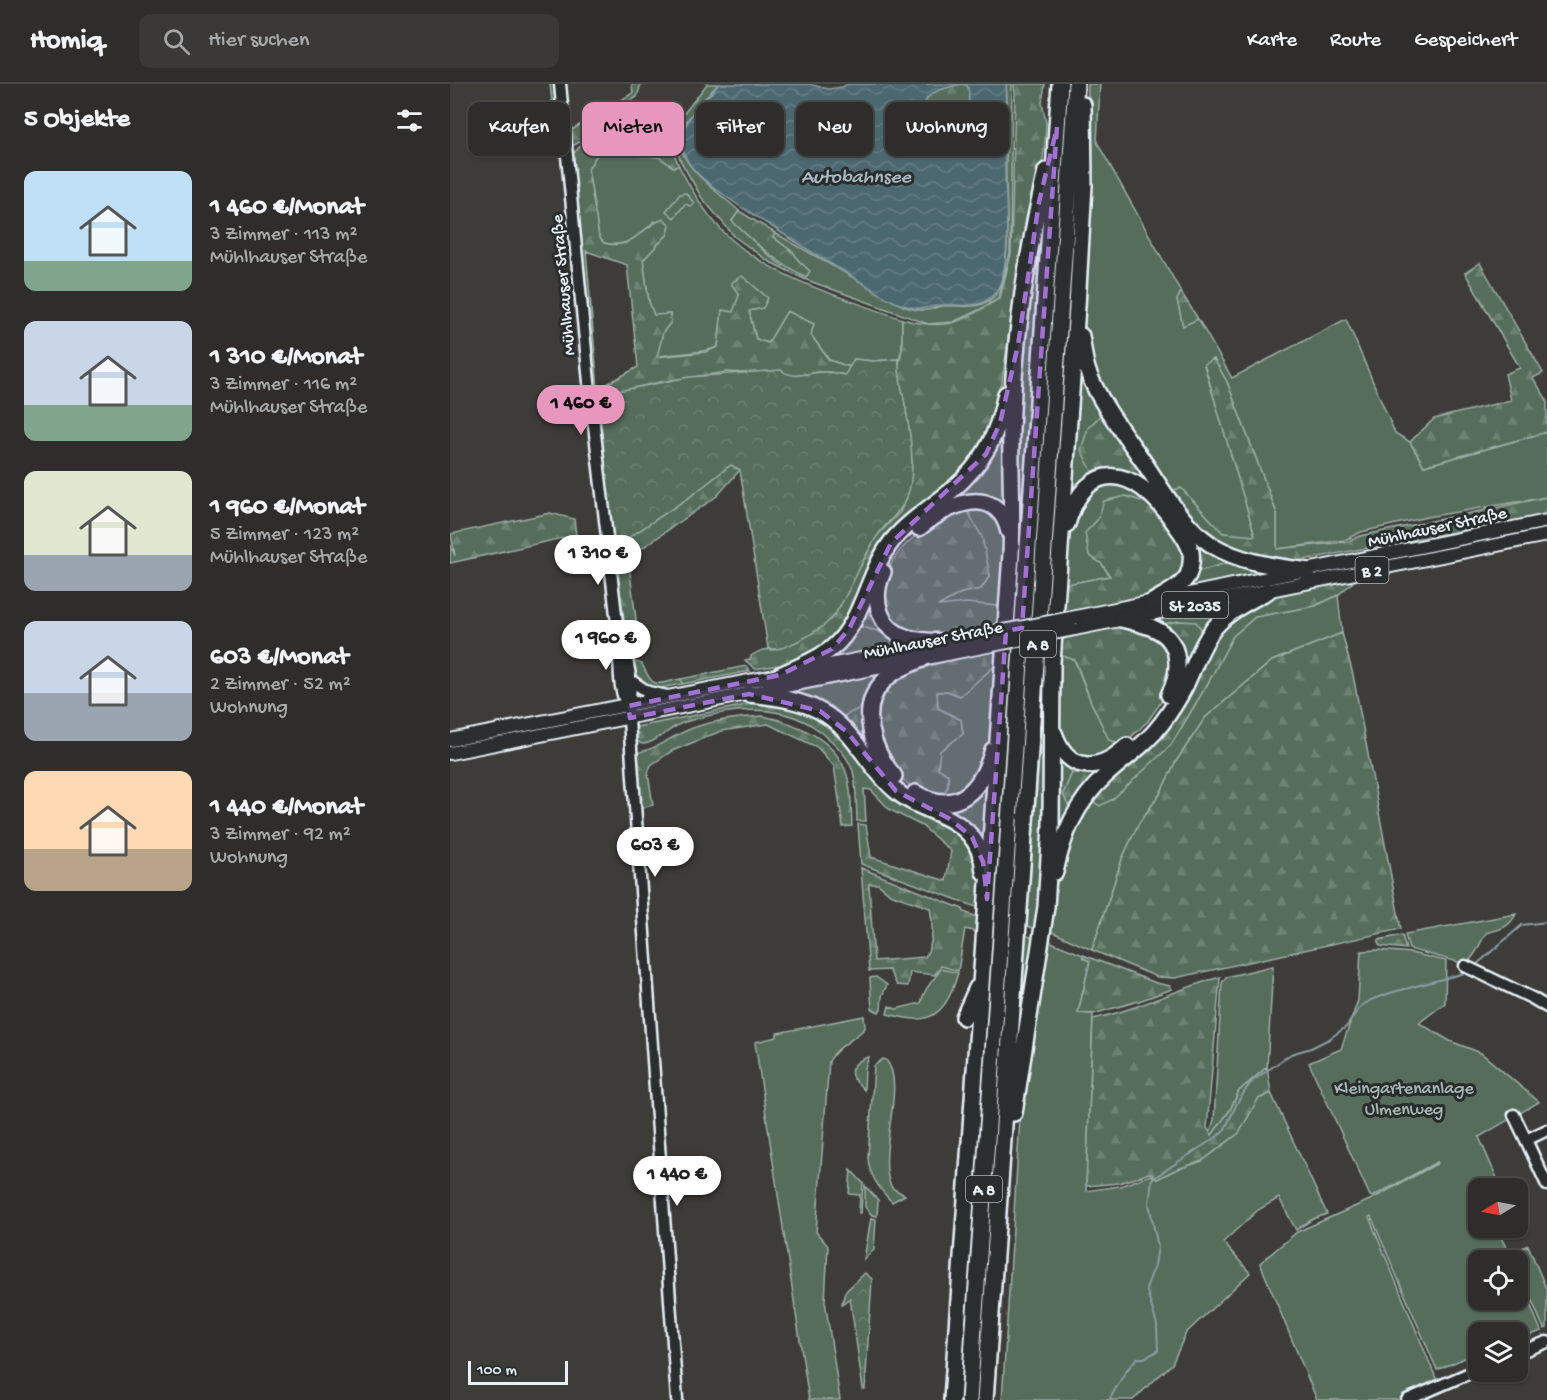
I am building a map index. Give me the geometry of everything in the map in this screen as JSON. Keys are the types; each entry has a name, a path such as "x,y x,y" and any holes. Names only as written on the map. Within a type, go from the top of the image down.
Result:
{"highway":[{"name":"A 8","path":"969,1400 1060,84"},
{"name":"A 8","path":"985,1400 1076,84"},
{"path":"1046,907 1051,816 1052,662 1084,184 1082,84"},
{"path":"780,675 822,655 840,640 852,622 874,569 891,543 910,523 964,480 986,454 1000,423 1017,345 1039,202 1057,127"},
{"path":"1077,306 1088,370 1099,395 1118,427 1189,525 1209,543 1236,557 1260,564 1308,571"},
{"path":"952,1400 1011,554 1011,431 1017,345"},
{"path":"1059,559 1068,520 1082,492 1092,483 1105,478 1120,477 1132,481 1145,488 1161,505 1184,538 1191,554 1191,565 1185,580 1151,603"},
{"path":"946,642 915,639 899,634 881,615 877,601 878,586 885,567 895,553 929,520 956,506 972,501 988,503 1003,515 1008,529 1011,554"},
{"path":"999,1204 1046,907 1064,836 1078,805 1106,775 1144,744 1160,726 1179,697 1203,646 1216,626 1233,611 1268,591"},
{"path":"1051,721 1057,741 1066,756 1075,763 1091,766 1100,764 1121,752 1154,719 1177,678 1177,656 1172,645 1156,629 1122,619"},
{"path":"922,659 887,678 874,695 871,708 872,734 878,753 888,769 906,787 924,798 939,801 955,801 972,792 984,776 1000,724"},
{"path":"749,693 795,702 828,716 853,739 877,771 896,791 916,804 945,816 963,827 972,837 981,854 987,899"},
{"path":"964,1017 982,970"}],"main road":[{"name":"Mühlhauser Straße","path":"450,740 552,720 629,712 749,693 922,659 987,640 1075,623 1151,603 1547,521"},
{"name":"Mühlhauser Straße","path":"1075,623 1122,619 1547,535"},
{"name":"Mühlhauser Straße","path":"450,753 629,712 670,697 946,642 987,640"}],"street":[{"name":"Mühlhauser Straße","path":"560,84 592,405 617,625 621,690 629,712"},
{"name":"Mühlhauser Straße","path":"617,625 630,680 629,712"},
{"path":"630,680 648,692 670,697"},
{"path":"629,712 677,1400"},
{"path":"1465,966 1547,1007"},
{"path":"1514,1115 1546,1182"},
{"path":"1526,1140 1547,1130"},
{"path":"1528,1349 1547,1342"},
{"path":"1407,1400 1468,1374"}],"highlighted area":[{"path":"1057,127 1022,628 1006,631 987,899 983,862 972,837 950,819 896,791 846,731 820,711 749,694 630,718 628,706 780,675 832,649 849,629 891,543 986,454 1000,423 1018,345 1039,202"}],"green space":[{"path":"550,84 557,84 559,102 552,102"},
{"path":"632,84 641,84 637,97 628,102 618,102 633,93"},
{"path":"707,84 718,84 702,102 696,102 696,109 684,126 684,113"},
{"path":"960,84 967,85 970,92 968,102 925,102 928,97 941,89"},
{"path":"1006,84 1012,84 1010,254 999,297 981,309 953,322 928,324 804,279 768,261 735,237 702,198 679,156 684,156 684,154 698,175 739,211 732,221 783,266 798,260 794,253 773,237 775,233 903,306 923,310 941,306 978,305 995,295 1005,270 1007,252 1006,167 1006,156 1009,156 1009,102 1007,102"},
{"path":"1014,84 1045,84 1042,103 1046,123 1045,143 1037,200 1014,300 998,409 989,434 965,469 912,516 846,626 829,645 797,662 755,669 745,660 751,659 751,656 762,650 774,650 842,601 876,537 900,512 907,497 912,462 908,423 898,369 902,349 902,319 932,325 954,322 964,319 1000,298 1011,254"},
{"path":"1088,84 1100,84 1097,142 1181,292 1177,300 1183,325 1198,319 1232,378 1346,319 1395,433 1410,442 1424,466 1547,432 1547,497 1427,517 1361,532 1345,540 1277,549 1277,514 1227,382 1214,359 1204,365 1256,537 1223,533 1181,488 1170,491 1121,422 1095,373 1087,343 1084,315 1090,228 1087,182"},
{"path":"582,124 582,140 570,146 570,131"},
{"path":"582,144 582,156 596,156 588,169 599,237 604,243 623,244 664,219 670,225 668,234 643,260 649,302 654,315 670,314 671,322 663,332 657,357 706,352 718,347 722,310 733,312 739,295 731,283 742,276 768,298 763,308 749,311 756,339 768,343 787,311 814,324 811,335 829,360 850,367 846,375 829,372 800,376 727,372 660,382 593,397 570,157","holes":["586,251 627,265 638,367 598,389"]},
{"path":"595,156 659,157 673,167 679,166 696,196 716,224 750,254 770,267 813,287 902,319 902,349 899,359 873,361 854,359 850,367 829,360 811,335 775,333 768,343 756,339 749,311 740,295 733,312 722,311 718,347 656,357 663,332 671,322 670,314 654,316 649,302 643,260 668,234 655,221 632,240 619,244 604,243 599,238 588,169"},
{"path":"646,156 675,156 679,166 673,167 659,157"},
{"path":"686,193 694,203 690,206 685,204 674,218 666,211 680,194"},
{"path":"1043,206 1014,623 1021,347"},
{"path":"739,211 775,233 773,237 794,253 810,271 806,277 767,252 732,221"},
{"path":"1480,263 1543,373 1533,378 1547,400 1547,432 1424,466 1410,442 1434,419 1511,400 1505,374 1520,368 1465,273"},
{"path":"1181,292 1198,319 1183,326 1177,300"},
{"path":"1076,342 1104,412 1095,477 1070,504"},
{"path":"854,359 873,361 899,359 900,379 911,440 911,481 902,506 876,538 838,609 824,626 787,646 778,649 768,648 740,470 731,465 691,496 613,548 598,395 689,377 781,370 791,375 825,372 845,375"},
{"path":"1214,359 1227,382 1277,514 1277,549 1346,542 1360,536 1547,497 1547,515 1292,562 1239,552 1224,545 1199,529 1170,491 1181,488 1223,533 1255,536 1204,364"},
{"path":"1104,412 1167,503 1151,488 1095,477 1081,450 1088,428"},
{"path":"1005,418 1007,508 995,498 984,494 956,497 974,479"},
{"path":"731,464 740,470 717,496 628,558 641,657 630,657 613,548 691,496"},
{"path":"1120,481 1161,511 1104,501 1089,555 1102,564 1110,576 1062,585 1073,518 1095,484"},
{"path":"1126,496 1147,503 1165,518 1186,550 1187,569 1160,594 1063,613 1062,585 1110,576 1102,564 1089,555 1085,533 1098,519 1104,501"},
{"path":"964,505 986,507 1004,528 1006,546 1000,626 992,627 936,606 961,593 981,589 990,575"},
{"path":"964,505 982,537 990,575 981,589 961,593 938,606 967,603 997,606 998,620 992,627 945,635 905,632 884,613 884,585 888,571 895,558 914,537"},
{"path":"550,513 574,519 576,535 450,563 450,544 455,556 451,534"},
{"path":"1183,526 1237,560 1192,573"},
{"path":"1237,560 1279,571 1178,590 1192,573"},
{"path":"1343,581 1353,582 1338,595 1315,606 1255,617 1233,636 1171,745 1113,799 1100,806 1088,799 1146,746 1220,626 1268,595"},
{"path":"870,591 885,633 855,625"},
{"path":"1338,595 1342,633 1272,661 1205,718 1175,763 1160,794 1139,823 1122,859 1092,950 1048,930 1058,876 1084,803 1171,745 1233,636 1255,617 1315,606"},
{"path":"1243,597 1205,634 1179,621 1159,625 1148,620"},
{"path":"1179,621 1196,622 1205,634 1181,680 1159,625"},
{"path":"855,625 885,633 908,643 820,662"},
{"path":"1140,628 1166,642 1173,657 1170,689 1148,721 1124,744 1109,740 1075,660 1060,655 1060,640 1104,629"},
{"path":"1342,633 1353,675 1401,929 1175,978 1157,977 1092,950 1122,859 1139,823 1160,794 1175,763 1205,718 1272,661"},
{"path":"1047,641 1050,791 1039,930 1027,926"},
{"path":"999,650 998,663 960,696 947,691 937,692 938,708 961,720 963,734 940,751 938,768 948,775 948,786 941,798 917,791 899,776 884,756 875,714 884,685 912,671 965,656"},
{"path":"1060,655 1074,659 1109,739 1124,744 1115,750 1095,757 1084,757 1073,752 1065,743 1058,714"},
{"path":"631,663 642,664 649,678 656,683 681,679 682,684 654,689 637,680"},
{"path":"998,663 991,740 986,759 969,789 941,798 948,786 948,775 938,768 939,751 963,734 961,720 938,708 937,692 947,691 960,696"},
{"path":"746,666 750,671 682,684 681,679"},
{"path":"896,668 881,768 780,692"},
{"path":"765,701 780,702 825,718 862,755 975,847 982,872 979,908 861,864 858,824 866,825 871,857 946,881 951,851 922,826 890,810 871,790 864,789 866,821 857,821 855,783 851,766 839,749 813,726 778,713 760,710 741,711 685,722 649,743 641,743 634,736 637,727"},
{"path":"864,706 862,727 868,749 840,718"},
{"path":"763,716 801,728 824,742 834,752 842,762 849,781 852,826 843,827 834,766 817,747 768,724 721,731 672,751 651,765 648,774 653,805 638,809 636,753 705,724 735,718"},
{"path":"1057,751 1072,773 1063,794 1069,807 1055,850"},
{"path":"1072,773 1096,773 1069,807 1063,794"},
{"path":"989,774 987,853 969,822 951,811 974,796"},
{"path":"861,868 980,918 978,932 965,929 958,971 941,966 935,975 910,972 908,986 897,985 889,970 869,971","holes":["869,884 878,884 890,894 930,908 932,934 925,957 874,961"]},
{"path":"1516,914 1507,925 1486,933 1466,964 1409,949 1405,934"},
{"path":"991,919 996,922 966,1343 968,1258"},
{"path":"1022,933 1036,940 1016,1040"},
{"path":"1402,935 1406,949 1380,946 1378,943 1379,940"},
{"path":"1046,940 1083,955 1083,958 1090,961 1078,1013 1093,1014 1086,1191 1120,1186 1151,1175 1157,1179 1202,1161 1239,1133 1258,1099 1271,1093 1327,1214 1313,1219 1296,1230 1279,1198 1258,1210 1223,1242 1250,1273 1186,1333 1172,1364 1133,1400 1002,1400 1020,1119"},
{"name":"Kleingartenanlage Ulmenweg","path":"1361,951 1411,953 1446,961 1445,1003 1419,1023 1450,1041 1481,1053 1539,1102 1479,1137 1497,1178 1468,1178 1468,1238 1501,1238 1507,1250 1468,1250 1468,1310 1528,1310 1528,1299 1541,1331 1528,1336 1528,1322 1468,1322 1468,1357 1437,1370 1371,1216 1369,1217 1438,1383 1402,1400 1317,1400 1260,1263 1297,1232 1372,1199 1438,1163 1370,1196 1309,1063 1341,1049 1358,1000"},
{"path":"1083,955 1156,983 1170,986 1172,989 1093,1014 1078,1013 1090,961 1083,958"},
{"path":"1273,966 1267,1067 1239,1091 1230,1110 1212,1136 1210,1132 1214,1120 1222,983 1226,977"},
{"path":"941,969 958,973 949,997 933,1015 916,1019 887,1014 889,1006 896,1009 921,1003 927,989"},
{"path":"876,977 887,985 879,1012 872,1009 870,978"},
{"path":"1220,977 1207,1128 1212,1135 1230,1110 1239,1091 1267,1067 1271,1093 1258,1099 1239,1133 1202,1161 1157,1179 1150,1173 1119,1183 1086,1186 1093,1019"},
{"path":"864,1016 865,1028 837,1051 829,1061 816,1232 828,1246 825,1301 840,1400 809,1400 755,1042 777,1037 777,1033"},
{"path":"869,1057 865,1068 864,1090 853,1078 852,1070 858,1062"},
{"path":"883,1059 892,1071 894,1086 887,1175 892,1188 905,1195 892,1202 876,1182 870,1170 868,1158 874,1066"},
{"path":"851,1170 863,1183 861,1213 859,1213 860,1195 849,1194"},
{"path":"865,1186 878,1200 877,1216 872,1215 865,1207"},
{"path":"871,1218 876,1219 874,1250 864,1259"},
{"path":"1528,1245 1547,1291 1547,1328 1544,1329 1528,1291 1528,1250 1517,1250"},
{"path":"865,1273 872,1279 865,1389 863,1389 850,1298 842,1304 845,1292"}],"water":[{"name":"Autobahnsee","path":"719,84 809,84 828,89 848,84 960,84 941,89 928,97 925,102 885,102 885,156 1005,156 1007,236 1004,271 1000,285 987,300 975,305 912,307 892,301 808,250 713,187 690,165 684,153 684,131 696,110 696,156 784,156 784,102 703,102"},
{"name":"Autobahnsee","path":"964,84 1006,84 1007,102 969,102 969,91 967,85"}],"waterway":[{"path":"1476,965 1522,925 1547,922"},
{"path":"1109,1400 1126,1371 1137,1358 1144,1358 1158,1351 1157,1325 1146,1288 1155,1265 1158,1247 1149,1204 1152,1179 1218,1136 1225,1129 1237,1103 1251,1082 1291,1054 1329,1039 1346,1027 1360,1007 1390,993 1465,973"}]}
